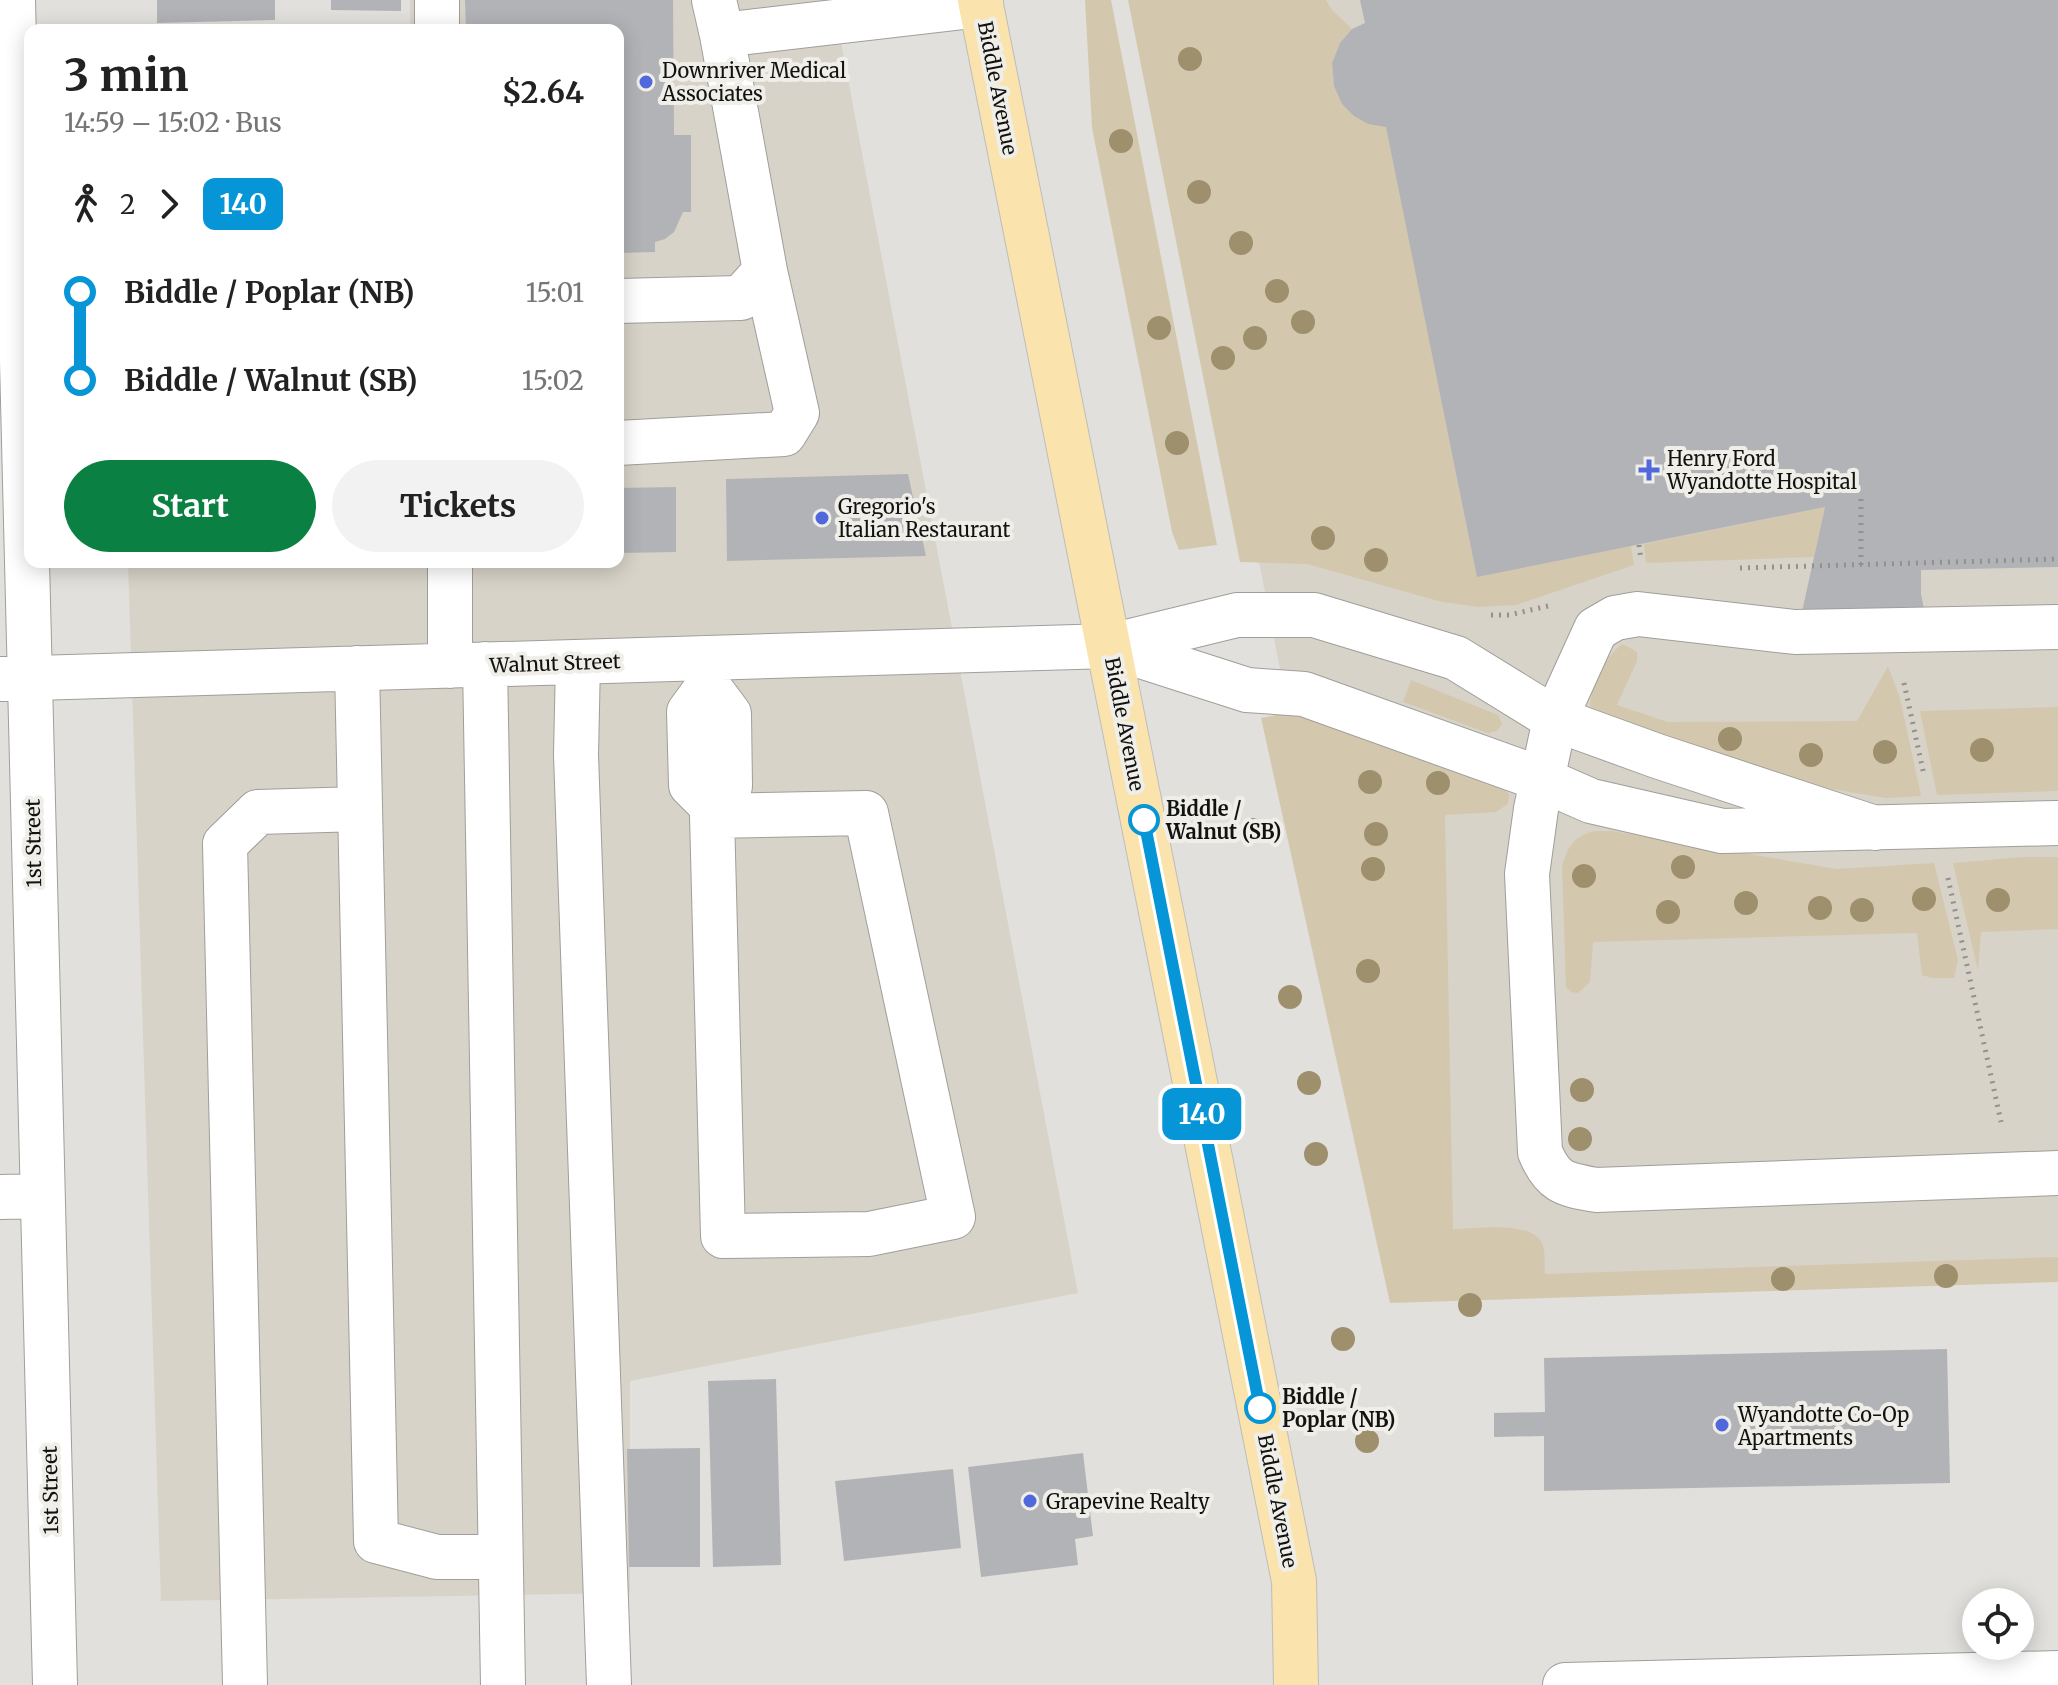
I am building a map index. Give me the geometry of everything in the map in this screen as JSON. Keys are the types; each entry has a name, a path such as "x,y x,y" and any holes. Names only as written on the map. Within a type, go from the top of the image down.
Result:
{"main road":[{"name":"Biddle Avenue","path":"981,2 1294,1581 1296,1685"}],"street":[{"name":"1st Street","path":"13,0 16,147 15,679 21,1197 55,1685"},
{"path":"437,0 437,24"},
{"path":"624,443 784,434 797,413 765,271 718,18 981,2"},
{"path":"624,301 741,298 765,271"},
{"path":"451,568 468,665 488,829 503,1685"},
{"path":"2058,627 1795,632 1638,614 1615,618 1596,629 1555,719 1541,779 1527,874 1540,1152 1548,1172 1569,1185 1596,1190 2058,1173"},
{"path":"1110,646 1237,615 1314,615 1456,658 1555,719 1875,828"},
{"path":"1110,646 1247,690 1304,694 1541,779 1591,801 1722,831 2058,823"},
{"name":"Walnut Street","path":"15,679 578,662 708,672 1110,646"},
{"path":"578,662 576,755 609,1685"},
{"path":"357,668 376,1541 437,1557 500,1557"},
{"path":"708,672 689,712 691,785 712,811 723,1236 869,1234 953,1217 866,813 712,811"},
{"path":"245,1685 225,844 258,812 360,809"},
{"path":"1565,1685 2058,1673"}],"path":[{"path":"1861,499 1861,565"}],"shaded area":[{"path":"410,0 833,0 1078,1293 630,1381 630,1593 161,1601 128,568 624,568 624,24 410,24"},
{"path":"1085,0 1111,0 1217,545 1179,550 1172,532 1092,128"},
{"path":"1128,0 1326,0 1352,29 1340,43 1332,63 1334,86 1342,104 1386,127 1631,546 1634,565 1516,605 1479,607 1442,602 1307,564 1240,562"},
{"name":"Henry Ford Wyandotte Hospital","path":"1149,0 2058,0 2058,1272 1417,1287 1333,940"},
{"path":"1825,507 1814,557 1646,563 1644,544"},
{"path":"1623,644 1637,652 1637,661 1617,705 1668,722 1857,721 1888,666 1900,698 1921,796 1886,798 1831,789 1600,715 1591,710 1595,684 1611,655"},
{"path":"1411,680 1498,715 1502,724 1497,731 1488,733 1403,702"},
{"path":"2058,707 2058,791 1937,795 1920,711"},
{"path":"1282,714 1304,715 1501,785 1509,794 1508,804 1496,812 1445,815 1453,1229 1502,1227 1527,1231 1542,1243 1545,1274 2058,1257 2058,1282 1390,1303 1261,718"},
{"path":"1596,831 1612,831 1837,869 1934,863 1958,960 1954,978 1922,975 1917,933 1593,942 1590,982 1578,993 1571,992 1566,987 1562,867 1573,843"},
{"path":"2058,857 2058,929 1981,932 1978,971 1953,863"}],"building":[{"path":"157,0 275,0 275,20 157,23"},
{"path":"331,0 401,0 401,11 331,10"},
{"name":"Downriver Medical Associates","path":"465,0 673,0 674,135 691,135 691,212 683,212 674,232 655,242 655,252 624,253 624,24 466,24"},
{"path":"1360,0 2058,0 2058,567 1921,570 1921,594 1928,629 1798,630 1825,507 1477,577 1386,127 1368,124 1354,116 1342,104 1334,86 1332,63 1340,43 1352,29 1365,23"},
{"name":"Gregorio's Italian Restaurant","path":"908,474 926,556 727,561 726,479"},
{"path":"676,487 676,552 624,553 624,488"},
{"name":"Wyandotte Co-Op Apartments","path":"1947,1349 1950,1483 1544,1491 1544,1436 1494,1437 1494,1413 1545,1412 1544,1358"},
{"path":"776,1379 781,1565 713,1567 708,1381"},
{"path":"700,1448 700,1567 629,1567 627,1449"},
{"name":"Grapevine Realty","path":"1083,1453 1093,1536 1075,1539 1078,1565 981,1577 968,1467"},
{"path":"953,1469 961,1548 844,1561 835,1481"}],"bus line":[{"name":"140","path":"1144,820 1260,1408"}],"place":[{"name":"Downriver Medical Associates","path":"646,82"},
{"name":"Henry Ford Wyandotte Hospital","path":"1649,470"},
{"name":"Gregorio's Italian Restaurant","path":"822,518"},
{"name":"Biddle / Walnut (SB)","path":"1144,820"},
{"name":"Biddle / Poplar (NB)","path":"1260,1408"},
{"name":"Wyandotte Co-Op Apartments","path":"1722,1425"},
{"name":"Grapevine Realty","path":"1030,1501"}]}
